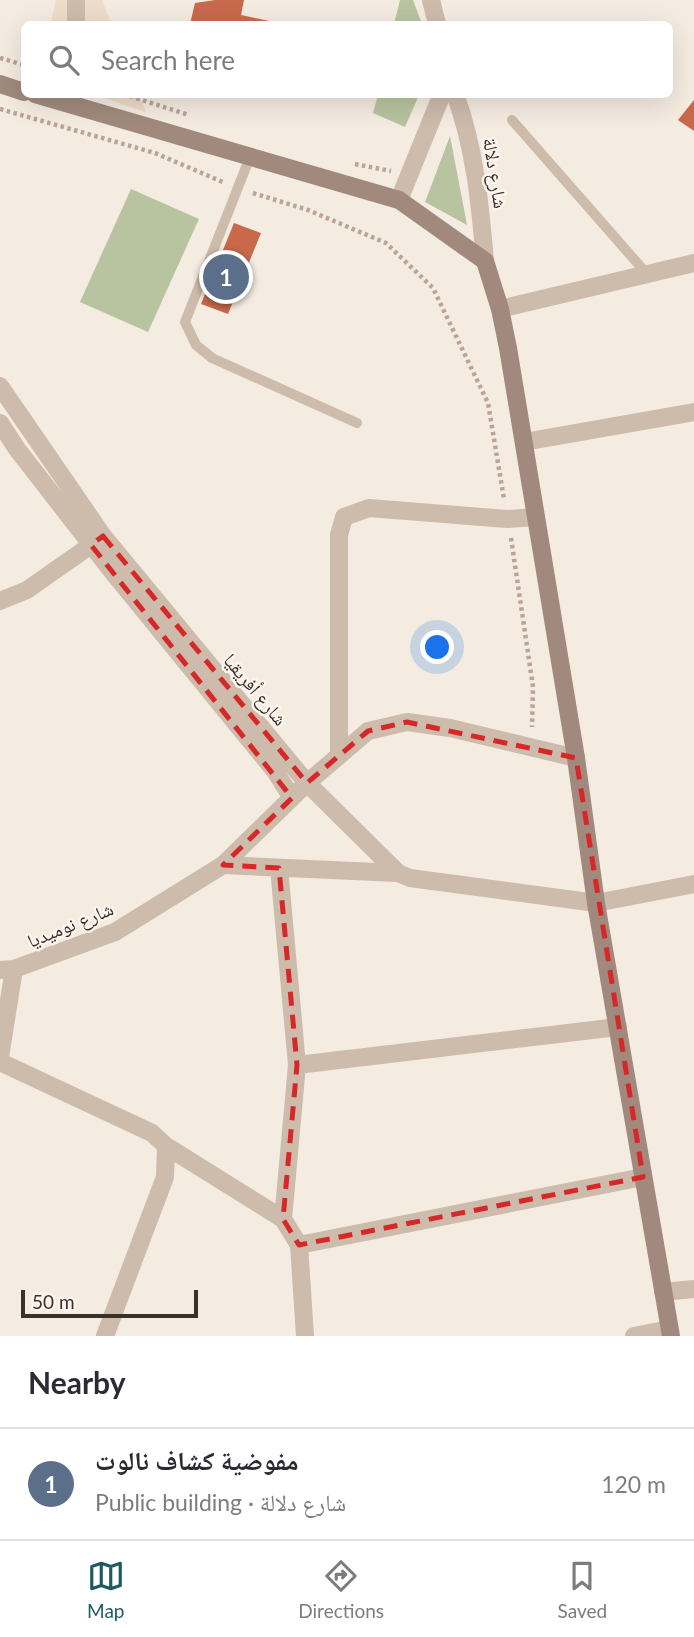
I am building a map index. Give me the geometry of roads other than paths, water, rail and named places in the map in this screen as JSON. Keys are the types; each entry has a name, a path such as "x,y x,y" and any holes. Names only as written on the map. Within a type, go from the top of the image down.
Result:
{"main road":[{"path":"0,84 21,91"},
{"path":"60,98 78,101 250,157 399,200 485,261 500,309 524,442 576,758 596,903 670,1332"}],"street":[{"path":"76,0 76,21"},
{"path":"431,0 435,21"},
{"path":"399,200 440,98"},
{"name":"شارع دلالة","path":"456,98 467,127 479,195 485,261"},
{"path":"500,309 694,263"},
{"name":"شارع أفريقيا","path":"0,386 97,541 275,771 292,798"},
{"path":"524,442 694,412"},
{"name":"شارع أفريقيا","path":"0,423 97,541 307,783"},
{"path":"339,755 339,536 344,517 369,508 508,519 536,517"},
{"path":"0,601 27,590 97,541"},
{"path":"398,873 307,783 368,731 407,722 450,728 576,758"},
{"name":"شارع نوميديا","path":"7,970 115,932 223,866 307,783"},
{"path":"223,866 398,873 410,878 596,903 694,884"},
{"path":"279,868 297,1065 283,1219"},
{"path":"7,970 0,1059 152,1133 166,1146 283,1219 299,1245 305,1336"},
{"path":"297,1065 618,1027"},
{"path":"105,1336 165,1177 166,1146"},
{"path":"299,1245 643,1177"},
{"path":"663,1292 694,1289"},
{"path":"634,1336 670,1332"}],"lane":[{"path":"512,120 647,274"},
{"path":"250,157 185,322 196,345 212,358 357,423"}],"place":[{"name":"مفوضية كشاف نالوت","path":"226,277"}]}
